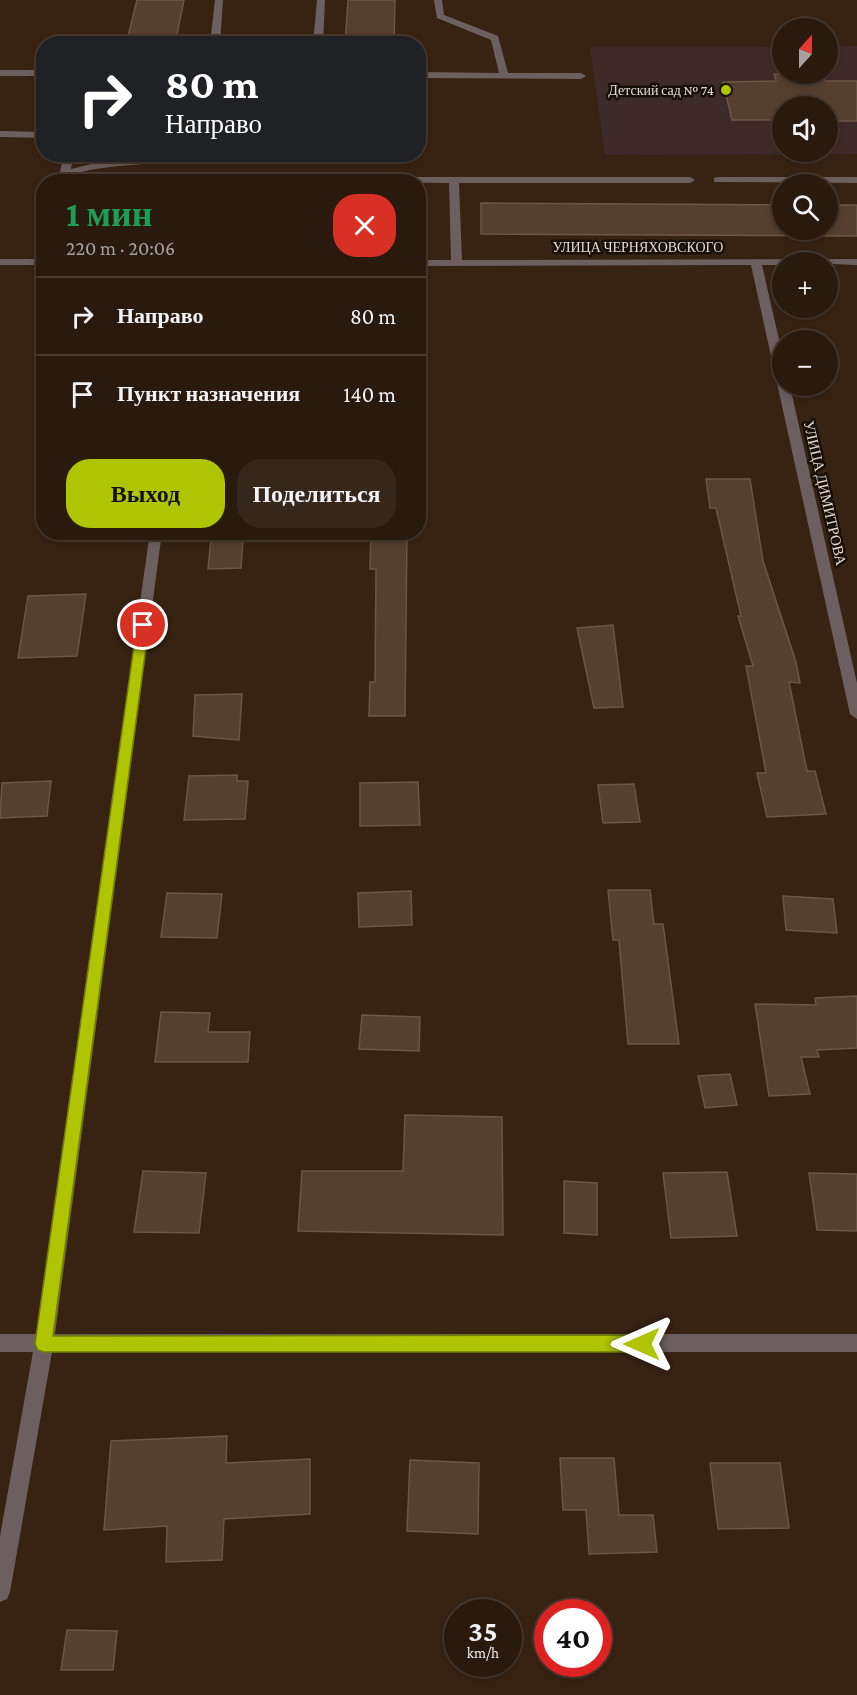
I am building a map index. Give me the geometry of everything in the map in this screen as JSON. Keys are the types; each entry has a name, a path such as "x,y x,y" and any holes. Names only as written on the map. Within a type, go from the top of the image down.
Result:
{"street":[{"path":"216,36 219,0"},
{"path":"319,36 321,0"},
{"path":"438,0 440,16 495,38 504,75"},
{"path":"0,73 36,73"},
{"path":"426,75 581,76"},
{"path":"0,134 36,135"},
{"path":"71,174 85,166 102,162"},
{"path":"426,180 690,180"},
{"path":"454,180 457,263"},
{"path":"718,180 857,180"},
{"path":"0,262 36,262"},
{"name":"УЛИЦА ДИМИТРОВА","path":"756,262 772,334"},
{"name":"УЛИЦА ЧЕРНЯХОВСКОГО","path":"426,263 857,262"},
{"name":"УЛИЦА ДИМИТРОВА","path":"786,396 857,714"},
{"path":"0,1592 44,1344 155,540"},
{"path":"0,1343 857,1343"}],"shaded area":[{"name":"Детский сад № 74","path":"838,46 857,46 857,154 838,154 838,96 772,96 772,154 605,155 590,47 772,47 772,84 838,84"}],"building":[{"path":"137,0 184,0 177,36 128,36"},
{"path":"348,0 395,0 394,36 346,36"},
{"path":"838,81 857,81 857,121 838,121 838,96 772,96 772,120 732,120 723,82 838,84"},
{"path":"481,203 772,205 772,236 481,234"},
{"path":"838,205 857,205 857,236 838,236"},
{"path":"706,479 750,479 763,561 796,662 800,683 789,682 807,771 815,771 826,814 767,817 757,773 766,773 746,666 753,666 738,616 741,616 716,508 710,508"},
{"path":"211,540 243,540 241,568 208,569"},
{"path":"371,540 407,540 405,716 369,716 370,682 375,682 376,569 370,569"},
{"path":"86,594 77,656 18,658 28,596"},
{"path":"613,625 623,707 594,708 577,628"},
{"path":"242,694 239,740 193,736 195,695"},
{"path":"237,775 237,781 248,781 245,819 184,820 189,776"},
{"path":"51,781 47,816 0,818 2,783"},
{"path":"418,782 420,825 360,826 360,783"},
{"path":"634,784 640,822 603,823 598,785"},
{"path":"608,890 650,890 654,924 663,924 679,1044 628,1044 619,940 613,940"},
{"path":"411,891 412,925 359,927 358,893"},
{"path":"167,893 222,894 217,938 161,937"},
{"path":"783,896 833,899 837,933 786,930"},
{"path":"857,996 857,1048 817,1050 819,1057 801,1057 810,1094 769,1096 755,1004 816,1005 815,998"},
{"path":"161,1012 210,1013 208,1032 250,1032 248,1062 155,1062"},
{"path":"362,1015 420,1017 419,1051 359,1049"},
{"path":"730,1074 737,1105 705,1108 698,1076"},
{"path":"405,1115 502,1117 503,1235 298,1231 302,1171 403,1171"},
{"path":"143,1171 206,1173 199,1233 134,1232"},
{"path":"727,1172 737,1236 671,1238 663,1173"},
{"path":"809,1173 857,1174 857,1231 817,1230"},
{"path":"564,1181 597,1183 597,1235 564,1233"},
{"path":"227,1436 226,1463 310,1459 310,1514 224,1519 222,1560 166,1562 167,1526 104,1530 111,1441"},
{"path":"560,1458 614,1458 619,1515 653,1515 657,1552 589,1554 586,1510 563,1510"},
{"path":"410,1460 479,1463 478,1534 407,1531"},
{"path":"710,1463 780,1463 789,1528 718,1529"},
{"path":"67,1630 117,1631 113,1670 61,1670"}],"place":[{"name":"Детский сад № 74","path":"726,90"}],"route":[{"path":"143,625 44,1344 642,1344"}]}
